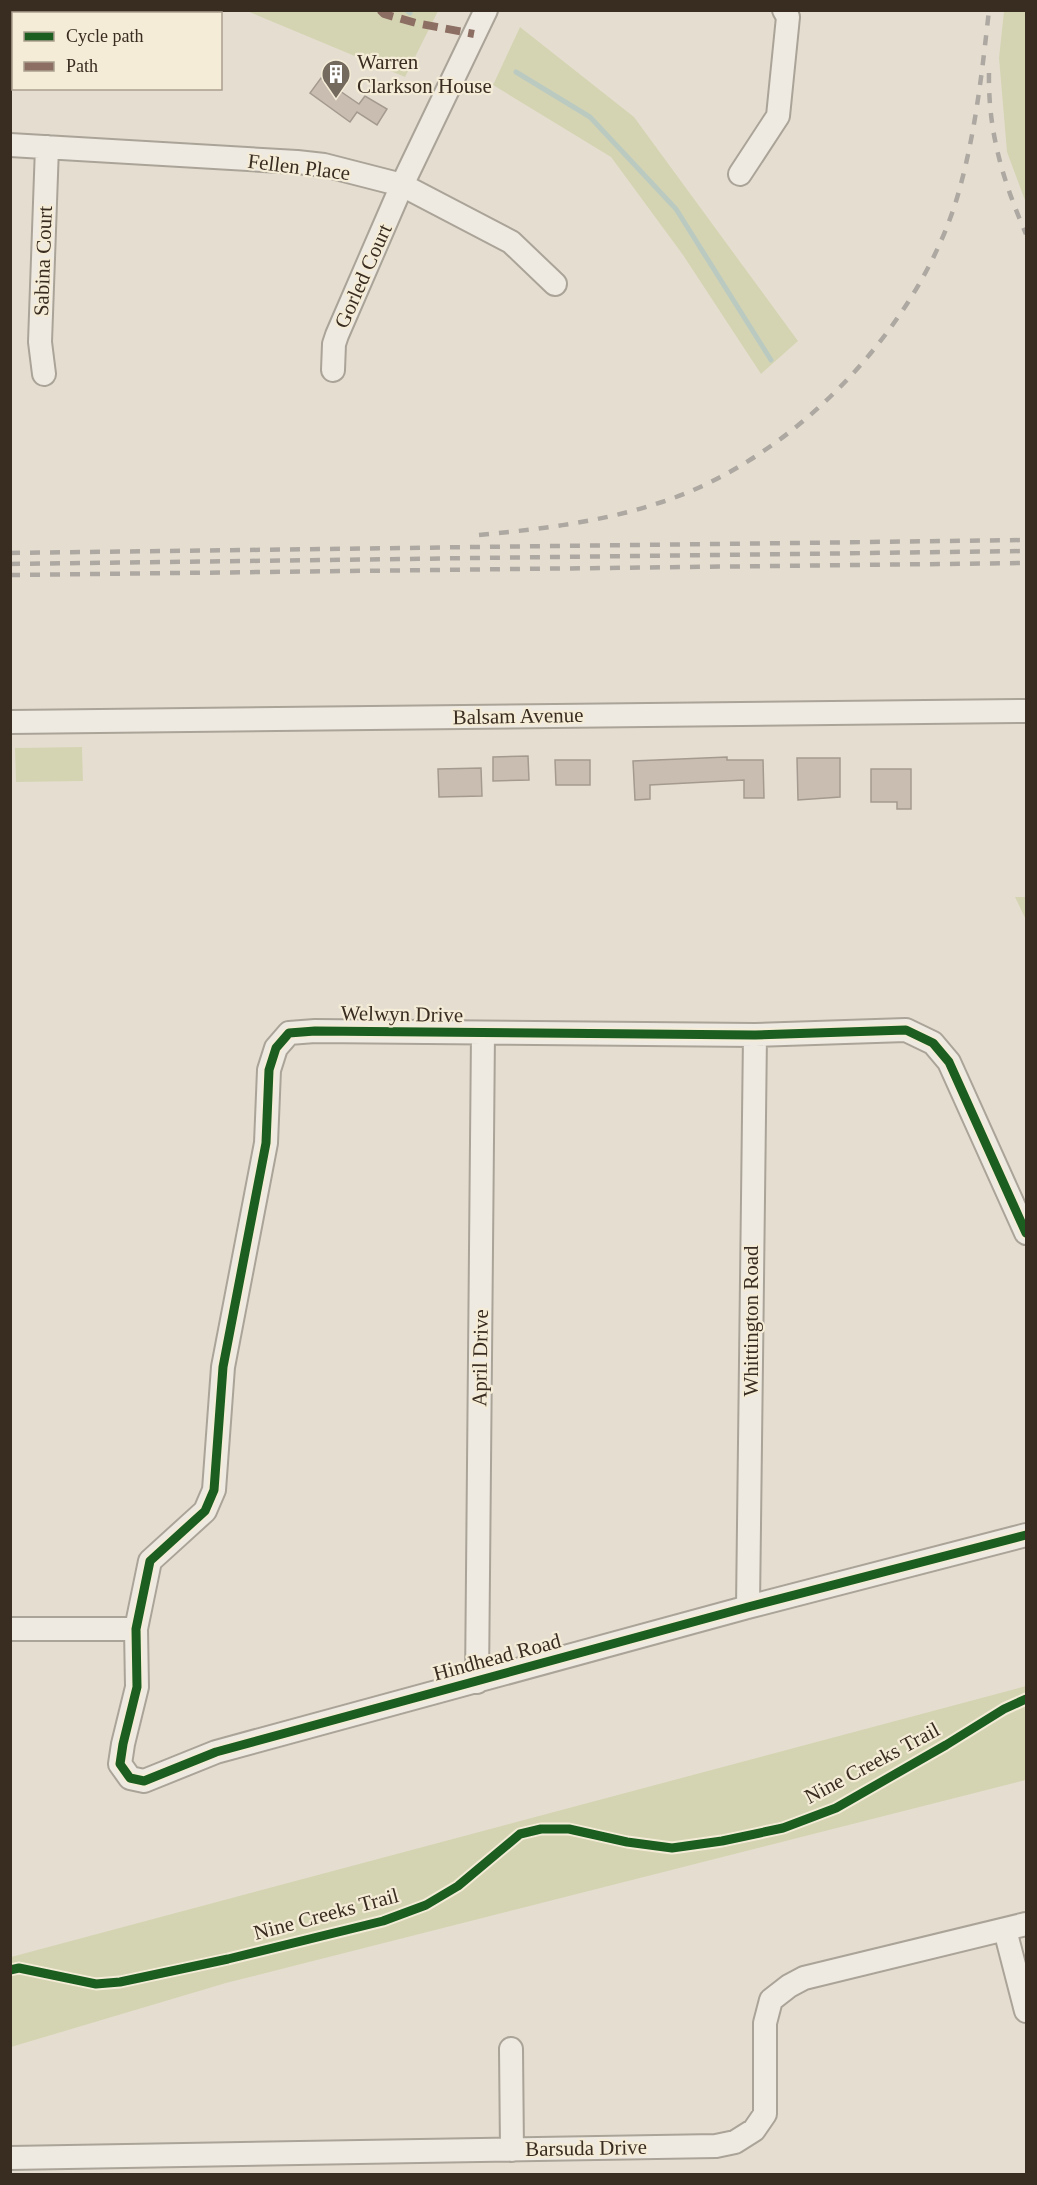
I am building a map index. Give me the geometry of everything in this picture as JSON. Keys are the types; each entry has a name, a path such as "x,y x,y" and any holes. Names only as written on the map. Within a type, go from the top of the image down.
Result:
{"street":[{"name":"Gorled Court","path":"333,370 334,344 337,335 402,185 486,10"},
{"path":"740,174 778,116 788,17 784,10"},
{"name":"Fellen Place","path":"10,145 324,165 402,185 511,243 555,284"},
{"name":"Sabina Court","path":"44,374 40,342 47,147"},
{"name":"Balsam Avenue","path":"10,722 1026,711"},
{"name":"Welwyn Drive","path":"136,1629 150,1561 206,1511 214,1490 223,1367 266,1143 269,1070 276,1048 289,1033 315,1031 755,1035 906,1029 933,1043 949,1062 1026,1233"},
{"name":"April Drive","path":"477,1682 483,1033"},
{"name":"Whittington Road","path":"748,1607 755,1035"},
{"name":"Hindhead Road","path":"136,1629 137,1687 120,1764 130,1778 144,1780 216,1752 1026,1534"},
{"path":"10,1629 136,1629"},
{"path":"1016,1927 1026,2011"},
{"name":"Barsuda Drive","path":"10,2158 512,2150 716,2145 735,2142 754,2130 765,2114 765,2023 771,2000 789,1986 804,1978 1016,1927"},
{"path":"511,2049 512,2150"}],"green space":[{"path":"438,10 405,77 247,11"},
{"path":"1004,11 1026,11 1026,203 1007,152 999,58"},
{"path":"520,27 634,117 798,341 761,374 683,255 611,157 493,85"},
{"path":"82,747 83,781 16,782 15,748"},
{"path":"1015,897 1026,897 1026,920"},
{"path":"1026,1686 1026,1780 226,1983 11,2047 11,1957"}],"building":[{"name":"Warren Clarkson House","path":"321,78 359,104 365,96 387,109 377,125 357,112 350,122 310,93"},
{"path":"528,756 529,780 493,781 493,757"},
{"path":"727,757 727,760 763,760 764,798 744,798 744,780 650,785 650,799 635,800 633,761"},
{"path":"797,758 840,758 840,797 798,800"},
{"path":"555,760 590,760 590,785 556,785"},
{"path":"481,768 482,796 439,797 438,769"},
{"path":"871,769 911,769 911,809 897,809 897,802 871,802"}],"waterway":[{"path":"406,10 410,13"},
{"path":"516,72 590,117 676,209 771,360"}],"railway":[{"path":"479,535 548,527 617,515 662,502 711,482 758,455 802,422 844,383 881,341 912,295 938,247 957,198 969,152 981,81 989,10"},
{"path":"989,73 994,136 1010,195 1026,234"},
{"path":"10,553 1026,540"},
{"path":"10,564 1026,551"},
{"path":"10,575 1026,563"}],"marked path":[{"path":"380,10 384,14 416,23 474,34"}],"cycle path":[{"path":"1026,1233 949,1062 933,1043 906,1030 755,1035 315,1031 289,1033 276,1048 269,1070 266,1143 223,1367 214,1490 205,1511 150,1561 136,1629 137,1687 120,1764 130,1778 144,1781 216,1752 748,1607 1026,1535"},
{"name":"Nine Creeks Trail","path":"10,1970 19,1968 96,1984 120,1982 228,1959 383,1921 426,1905 458,1886 520,1834 541,1829 569,1829 627,1842 672,1848 722,1841 783,1828 836,1808 1004,1709 1026,1699"}],"place":[{"name":"Warren Clarkson House","path":"336,100"}]}
